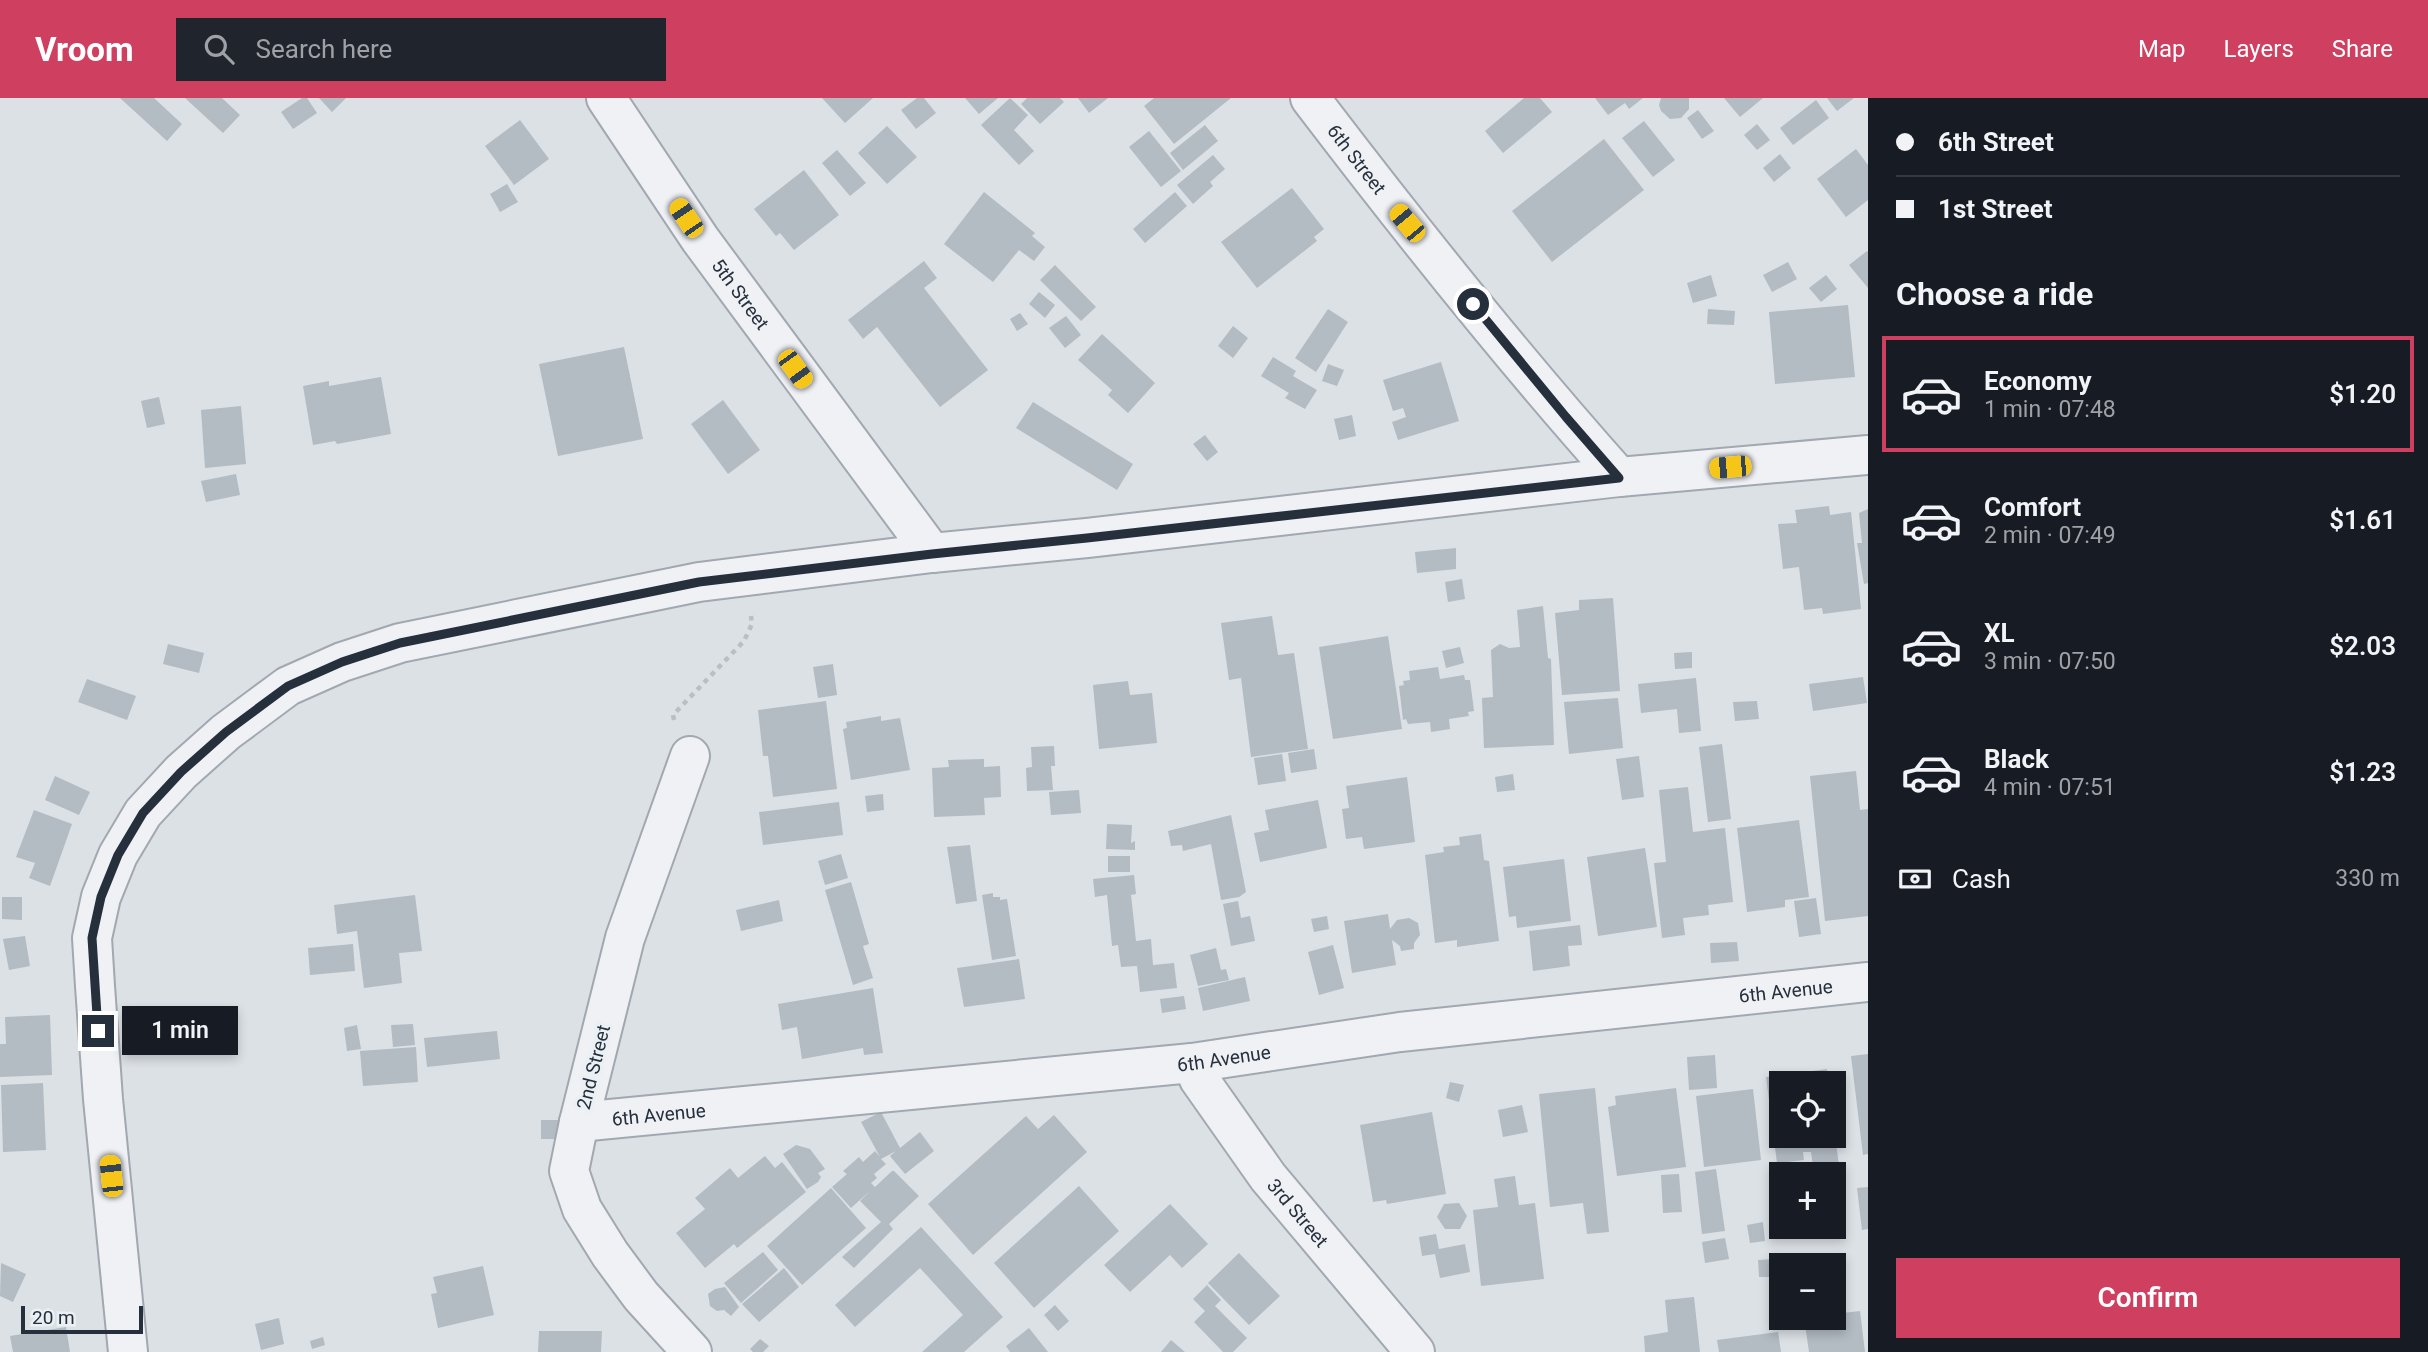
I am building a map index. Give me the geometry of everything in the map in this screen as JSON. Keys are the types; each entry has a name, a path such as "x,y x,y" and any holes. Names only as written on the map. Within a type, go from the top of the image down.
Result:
{"street":[{"name":"5th Street","path":"607,98 700,239 932,554"},
{"name":"6th Street","path":"1310,98 1390,203 1619,478"},
{"path":"128,1352 103,1099 92,938 105,886 118,855 143,813 181,772 226,732 288,686 342,662 400,643 699,582 1619,478 1868,455"},
{"name":"2nd Street","path":"690,756 625,938 569,1171 582,1209 610,1254 641,1296 692,1352"},
{"name":"6th Avenue","path":"579,1122 1192,1063 1400,1032 1868,982"},
{"name":"3rd Street","path":"1192,1063 1199,1079 1268,1177 1415,1352"}],"path":[{"path":"690,756 674,728 673,715 744,641 752,624 748,577"}],"building":[{"path":"120,98 154,98 182,124 167,141"},
{"path":"185,98 222,98 240,115 223,133"},
{"path":"302,98 307,98 317,113 293,129 281,112"},
{"path":"319,98 346,98 332,112"},
{"path":"822,98 873,98 845,123"},
{"path":"917,98 924,98 936,113 916,129 901,110"},
{"path":"965,98 998,98 979,114"},
{"path":"1010,98 1028,115 1014,130 1034,151 1019,165 981,125"},
{"path":"1027,98 1060,98 1064,102 1040,124 1021,104"},
{"path":"1078,98 1108,98 1089,113"},
{"path":"1154,98 1231,98 1174,144 1144,106"},
{"path":"1524,98 1540,98 1552,112 1503,153 1485,131"},
{"path":"1595,98 1643,98 1629,109 1625,103 1608,115"},
{"path":"1661,98 1689,98 1689,109 1681,118 1670,119 1661,111"},
{"path":"1724,98 1763,98 1740,117"},
{"path":"1827,98 1854,98 1837,111"},
{"path":"1816,100 1829,118 1793,145 1780,128"},
{"path":"1698,110 1714,131 1702,139 1687,118"},
{"path":"520,120 549,159 514,185 485,146"},
{"path":"1644,121 1675,160 1653,177 1622,138"},
{"path":"1757,124 1770,140 1757,150 1744,135"},
{"path":"1205,125 1218,141 1183,170 1170,153"},
{"path":"887,126 917,157 887,184 858,153"},
{"path":"1149,131 1181,171 1161,187 1129,147"},
{"path":"1604,139 1644,190 1552,262 1512,211"},
{"path":"1856,149 1868,165 1868,200 1846,217 1817,179"},
{"path":"837,150 866,183 850,196 822,163"},
{"path":"1780,154 1791,168 1774,182 1763,168"},
{"path":"1213,155 1225,169 1210,182 1213,186 1193,204 1177,185"},
{"path":"804,170 839,215 794,250 780,233 776,236 754,209"},
{"path":"507,184 518,202 500,212 490,194"},
{"path":"1292,188 1324,229 1314,237 1317,241 1257,288 1221,242"},
{"path":"984,192 1035,233 1032,236 1045,247 1034,261 1019,250 993,282 944,244"},
{"path":"1175,192 1187,206 1145,243 1133,229"},
{"path":"1868,252 1868,288 1849,265"},
{"path":"924,261 937,278 924,288 988,370 940,407 877,327 863,339 848,320"},
{"path":"1788,262 1797,279 1772,292 1763,275"},
{"path":"1055,265 1096,307 1081,321 1040,280"},
{"path":"1711,275 1717,296 1693,303 1687,283"},
{"path":"1826,275 1837,289 1821,302 1809,288"},
{"path":"1039,292 1055,305 1045,318 1029,304"},
{"path":"1848,305 1855,377 1775,384 1769,312"},
{"path":"1328,309 1348,322 1316,372 1295,358"},
{"path":"1708,309 1735,311 1734,325 1707,324"},
{"path":"1020,313 1028,324 1017,331 1010,319"},
{"path":"1066,316 1081,335 1065,348 1049,328"},
{"path":"1233,326 1248,338 1233,358 1218,346"},
{"path":"1102,334 1155,383 1128,413 1108,395 1112,390 1078,360"},
{"path":"624,347 643,439 558,456 539,364"},
{"path":"1273,357 1296,371 1293,376 1317,390 1305,409 1285,398 1289,393 1261,376"},
{"path":"1441,362 1459,421 1398,440 1392,422 1406,417 1403,408 1393,411 1383,380"},
{"path":"1328,364 1344,370 1337,386 1322,381"},
{"path":"381,377 391,434 337,444 335,441 313,445 303,386 329,381 329,386"},
{"path":"159,397 165,424 147,428 141,401"},
{"path":"723,400 760,450 728,474 691,424"},
{"path":"1033,402 1133,464 1117,490 1016,428"},
{"path":"241,406 246,464 205,468 201,410"},
{"path":"1352,415 1356,436 1339,440 1334,419"},
{"path":"1205,435 1218,452 1207,461 1193,444"},
{"path":"236,474 240,495 206,502 201,481"},
{"path":"1829,506 1830,515 1851,512 1861,609 1823,614 1822,608 1804,610 1799,567 1783,569 1778,524 1797,523 1795,510"},
{"path":"1868,509 1868,583 1864,584 1857,543 1862,543 1859,513"},
{"path":"1456,548 1456,569 1417,573 1415,552"},
{"path":"1462,579 1465,599 1448,602 1445,582"},
{"path":"1613,598 1620,691 1562,695 1555,613 1579,610 1579,600"},
{"path":"1543,606 1548,658 1551,659 1554,745 1484,748 1482,698 1493,697 1491,650 1500,644 1509,648 1520,647 1517,610"},
{"path":"1272,616 1278,655 1294,653 1308,749 1251,757 1241,678 1229,680 1221,623"},
{"path":"1388,636 1402,729 1333,739 1319,647"},
{"path":"168,644 204,653 199,673 163,664"},
{"path":"1460,647 1464,663 1446,668 1442,651"},
{"path":"1692,652 1692,668 1675,669 1674,653"},
{"path":"833,664 837,695 818,698 813,667"},
{"path":"1438,667 1440,679 1464,675 1465,680 1470,680 1474,711 1468,712 1469,716 1449,719 1450,729 1431,732 1430,722 1408,724 1406,719 1403,720 1399,686 1404,685 1403,681 1410,680 1409,671"},
{"path":"1863,677 1867,703 1813,711 1809,684"},
{"path":"1696,678 1701,731 1679,733 1677,709 1641,713 1638,684"},
{"path":"87,679 136,696 127,720 78,702"},
{"path":"1128,681 1130,695 1152,693 1157,743 1099,749 1093,685"},
{"path":"1618,698 1623,748 1569,754 1564,702"},
{"path":"826,701 837,789 773,797 768,756 763,756 758,710"},
{"path":"1757,701 1759,719 1735,721 1733,702"},
{"path":"881,716 881,721 900,718 910,770 851,780 843,729 847,728 846,722"},
{"path":"1722,744 1731,819 1708,822 1699,747"},
{"path":"1054,746 1055,766 1051,766 1053,790 1027,791 1026,768 1032,767 1031,747"},
{"path":"1314,749 1317,769 1291,773 1288,753"},
{"path":"1282,754 1286,781 1258,785 1254,758"},
{"path":"1639,756 1644,797 1622,800 1616,759"},
{"path":"984,759 984,767 1000,766 1001,797 984,798 985,815 934,817 932,768 949,767 948,760"},
{"path":"1856,771 1860,810 1868,809 1868,916 1825,921 1810,776"},
{"path":"1513,774 1515,790 1497,792 1495,777"},
{"path":"55,776 90,792 79,815 45,800"},
{"path":"1407,777 1415,842 1364,849 1362,837 1346,839 1342,809 1349,808 1346,786"},
{"path":"1688,787 1693,832 1725,828 1733,902 1708,905 1709,915 1683,918 1685,935 1662,938 1654,863 1666,862 1659,790"},
{"path":"1079,790 1081,813 1051,815 1049,792"},
{"path":"883,794 884,810 867,812 865,796"},
{"path":"1318,800 1327,848 1260,862 1254,833 1269,830 1265,810"},
{"path":"839,802 843,835 763,845 759,812"},
{"path":"34,810 72,824 50,886 29,878 35,863 16,857"},
{"path":"1231,815 1246,892 1239,897 1221,900 1211,844 1183,851 1182,845 1171,846 1168,831"},
{"path":"1799,820 1809,897 1785,900 1785,907 1747,912 1737,828"},
{"path":"1107,824 1132,825 1131,843 1135,841 1135,850 1106,849"},
{"path":"1481,834 1484,860 1489,861 1499,941 1457,947 1457,940 1435,943 1425,855 1444,852 1443,847 1460,845 1459,837"},
{"path":"970,845 977,901 956,904 947,847"},
{"path":"1645,848 1657,927 1598,936 1587,857"},
{"path":"841,854 848,878 825,885 818,861"},
{"path":"1108,856 1130,856 1130,872 1108,872"},
{"path":"1564,859 1571,921 1517,928 1516,916 1509,917 1503,867"},
{"path":"1134,875 1136,894 1131,895 1136,941 1151,939 1153,965 1174,963 1177,988 1140,992 1137,966 1121,967 1118,945 1112,946 1107,895 1095,897 1093,879"},
{"path":"851,882 869,944 863,946 873,978 853,985 825,890"},
{"path":"993,893 993,897 1000,897 1000,900 1007,899 1016,956 992,960 982,895"},
{"path":"415,895 422,951 399,953 402,983 364,988 357,931 337,934 334,905"},
{"path":"2,897 22,897 22,920 2,919"},
{"path":"1816,898 1821,934 1799,937 1794,901"},
{"path":"779,900 783,921 741,931 736,910"},
{"path":"1238,901 1241,918 1250,916 1255,941 1231,946 1223,904"},
{"path":"1388,914 1390,929 1397,920 1409,918 1418,923 1420,935 1414,943 1414,949 1401,951 1400,946 1392,940 1396,965 1352,973 1344,921"},
{"path":"1327,916 1329,929 1314,932 1311,919"},
{"path":"1580,925 1582,945 1568,946 1570,966 1533,971 1529,931"},
{"path":"25,936 30,966 9,970 3,939"},
{"path":"1737,942 1739,961 1711,963 1710,943"},
{"path":"353,944 355,971 310,975 308,948"},
{"path":"1333,945 1344,988 1319,995 1308,952"},
{"path":"1216,948 1221,970 1226,969 1229,980 1198,986 1190,955"},
{"path":"1019,959 1025,999 964,1007 957,968"},
{"path":"1245,977 1250,1001 1203,1011 1198,988"},
{"path":"873,988 883,1053 864,1055 863,1048 802,1059 797,1027 782,1030 778,1004"},
{"path":"1184,996 1186,1009 1162,1013 1160,999"},
{"path":"50,1015 52,1075 0,1077 0,1044 6,1044 5,1017"},
{"path":"413,1024 415,1045 393,1047 391,1025"},
{"path":"357,1025 361,1049 347,1051 344,1028"},
{"path":"497,1031 500,1059 427,1067 424,1038"},
{"path":"416,1047 418,1082 363,1086 360,1051"},
{"path":"1868,1054 1868,1154 1863,1155 1851,1056"},
{"path":"1715,1055 1717,1088 1689,1090 1687,1057"},
{"path":"1766,1077 1769,1077 1769,1100"},
{"path":"1450,1082 1464,1085 1459,1102 1446,1098"},
{"path":"43,1083 46,1150 3,1152 1,1085"},
{"path":"1595,1088 1609,1232 1587,1234 1583,1203 1550,1207 1539,1094"},
{"path":"1676,1088 1686,1167 1617,1176 1608,1107 1616,1105 1615,1096"},
{"path":"1753,1089 1761,1160 1704,1167 1696,1096"},
{"path":"1522,1105 1528,1132 1503,1137 1498,1110"},
{"path":"881,1112 900,1148 920,1132 934,1151 905,1174 890,1156 896,1151 881,1159 886,1164 874,1174 877,1178 871,1183 875,1187 894,1171 919,1196 889,1224 893,1229 854,1268 842,1257 881,1222 860,1201 870,1191 851,1208 832,1187 847,1174 843,1171 859,1157 863,1162 875,1151 880,1157 861,1122"},
{"path":"1432,1112 1446,1194 1387,1204 1386,1200 1373,1202 1360,1125"},
{"path":"1054,1115 1087,1152 973,1255 928,1204 1026,1116 1038,1129"},
{"path":"541,1120 562,1120 562,1139 541,1139"},
{"path":"796,1145 810,1149 825,1169 818,1173 821,1177 818,1182 807,1189 783,1154"},
{"path":"1775,1148 1837,1148 1839,1162 1812,1162 1811,1152 1803,1152 1804,1160 1777,1162"},
{"path":"765,1156 775,1168 782,1162 806,1192 737,1248 734,1244 705,1268 676,1233 705,1209 695,1198 730,1168 738,1178"},
{"path":"1716,1169 1725,1231 1702,1234 1695,1172"},
{"path":"1679,1174 1682,1212 1663,1213 1661,1175"},
{"path":"1515,1176 1519,1205 1535,1203 1544,1279 1481,1286 1473,1210 1498,1207 1494,1179"},
{"path":"1079,1186 1119,1231 1034,1308 994,1263"},
{"path":"1868,1187 1868,1229 1862,1230 1857,1188"},
{"path":"831,1188 866,1228 802,1285 767,1246"},
{"path":"1459,1203 1467,1216 1460,1229 1445,1229 1437,1217 1444,1204"},
{"path":"1170,1204 1208,1244 1182,1268 1170,1255 1130,1292 1104,1265"},
{"path":"1763,1222 1765,1241 1750,1243 1747,1225"},
{"path":"921,1227 1003,1317 964,1352 922,1352 963,1315 920,1268 855,1327 835,1305"},
{"path":"1436,1234 1439,1249 1465,1244 1470,1272 1440,1278 1435,1254 1422,1256 1419,1237"},
{"path":"1725,1238 1729,1259 1705,1263 1702,1242"},
{"path":"763,1252 778,1270 741,1303 724,1283"},
{"path":"1239,1253 1280,1296 1249,1325 1208,1283"},
{"path":"1769,1259 1769,1277 1759,1277 1758,1260"},
{"path":"1,1263 26,1274 13,1302 0,1296"},
{"path":"483,1266 494,1315 438,1328 431,1294 437,1293 433,1277"},
{"path":"784,1268 799,1287 759,1322 742,1304"},
{"path":"1207,1285 1221,1300 1215,1306 1247,1338 1233,1352 1223,1352 1194,1322 1205,1311 1193,1299"},
{"path":"725,1287 739,1307 731,1316 724,1310 717,1311 710,1306 708,1294"},
{"path":"1694,1297 1700,1352 1645,1352 1644,1336 1668,1332 1665,1300"},
{"path":"1055,1305 1069,1321 1058,1331 1044,1315"},
{"path":"1860,1311 1865,1352 1809,1352 1806,1330 1846,1330 1846,1313"},
{"path":"279,1318 284,1344 261,1350 255,1324"},
{"path":"66,1327 70,1352 13,1352 10,1336"},
{"path":"1029,1328 1048,1352 1010,1352 1006,1346"},
{"path":"539,1331 602,1331 601,1352 538,1352"},
{"path":"1778,1332 1781,1352 1719,1352 1717,1340"},
{"path":"323,1337 325,1345 312,1349 310,1341"},
{"path":"760,1339 769,1346 763,1352 753,1352 750,1349"},
{"path":"1171,1340 1185,1352 1161,1352"}],"route":[{"path":"98,1031 92,938 101,897 118,855 143,813 181,772 226,732 288,686 342,662 400,643 699,582 1619,478 1473,304"}]}
